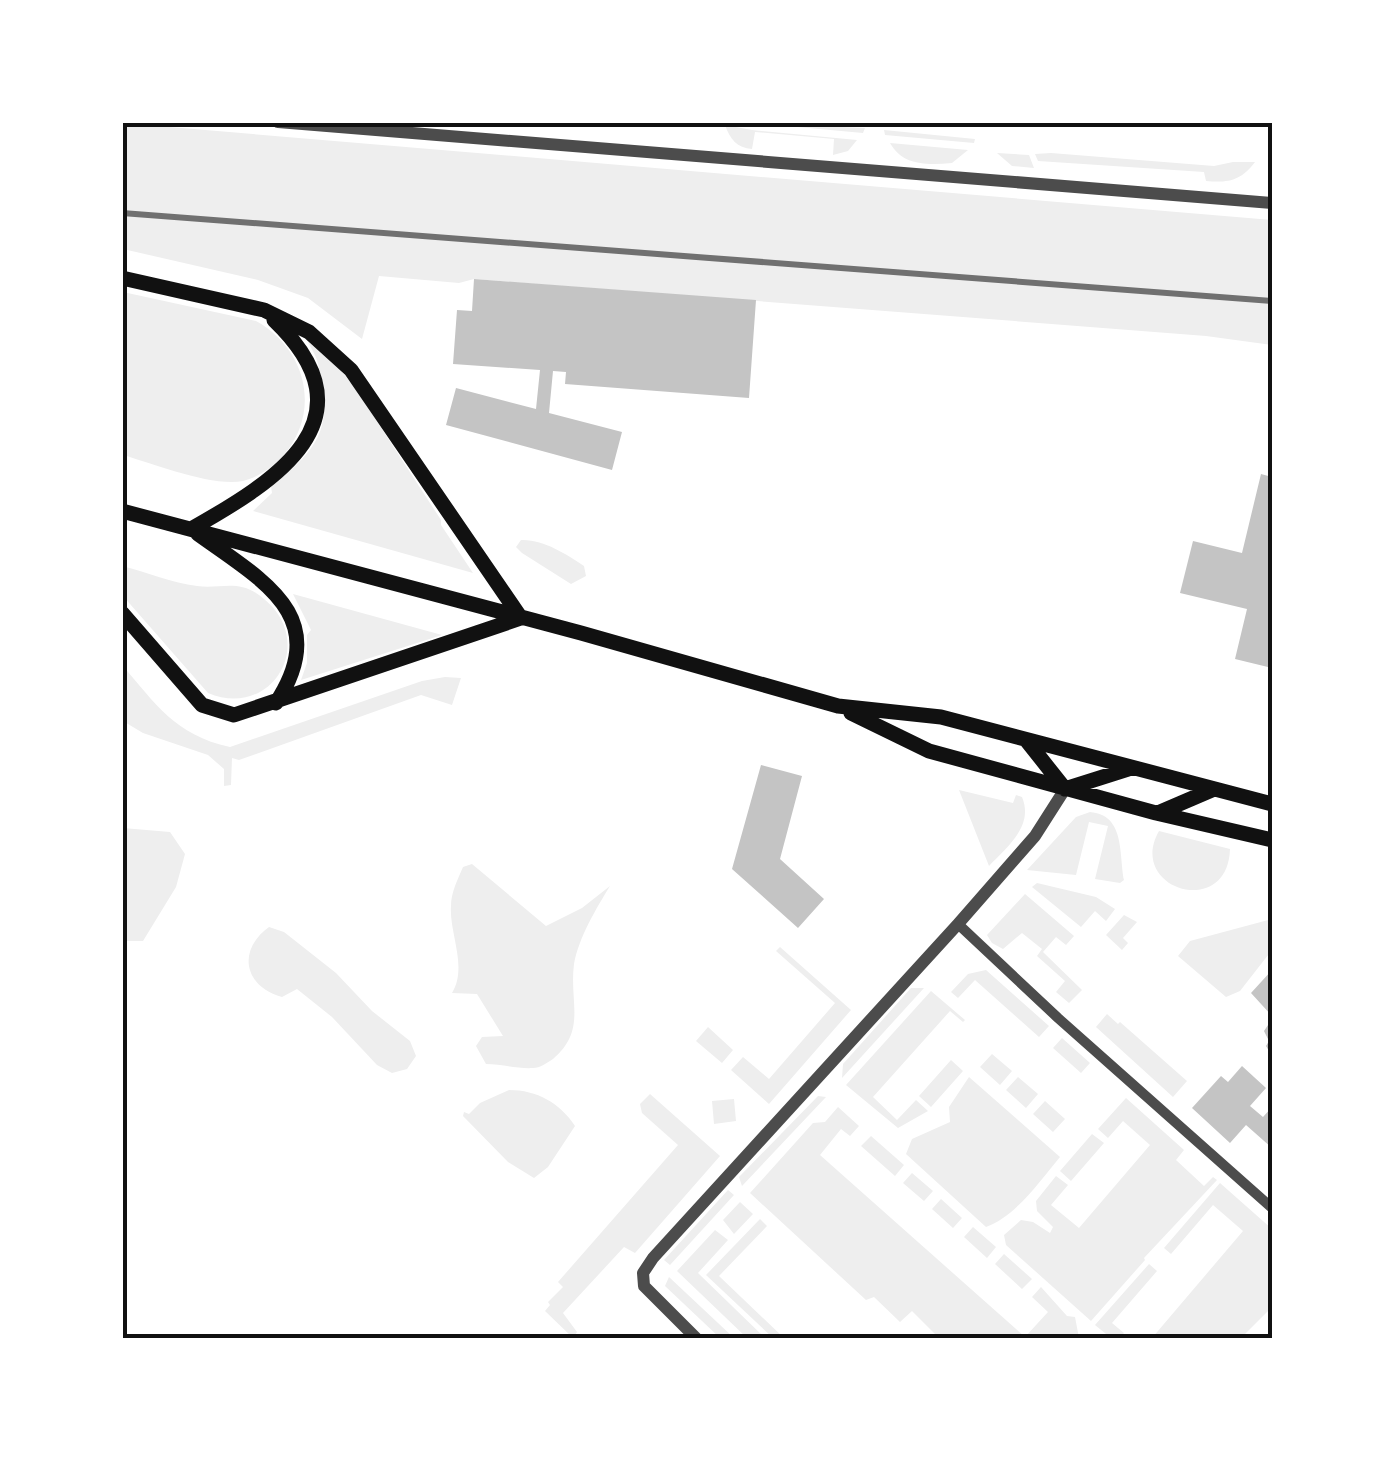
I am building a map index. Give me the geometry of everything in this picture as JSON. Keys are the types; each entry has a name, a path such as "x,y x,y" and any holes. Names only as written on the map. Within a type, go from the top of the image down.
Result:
{"main road":[{"path":"122,278 264,310 309,332 350,370 521,618"},
{"path":"191,529 251,495 282,471 311,431 316,391 311,369 304,352 264,310"},
{"path":"122,511 838,706 941,717 1272,804"},
{"path":"191,529 267,584 295,622 299,640 296,664 276,703"},
{"path":"122,614 202,704 234,715 521,618"},
{"path":"838,706 929,751 1156,814 1272,840"},
{"path":"1026,740 1065,789"},
{"path":"1065,789 1132,768"},
{"path":"1156,814 1214,789"}],"street":[{"path":"278,122 1272,203"},
{"path":"696,1338 644,1286 644,1274 653,1258 958,924 1035,836 1065,789"},
{"path":"958,924 1272,1208"}],"shaded area":[{"path":"122,123 1272,220 1272,345 1206,336 474,279 459,283 379,276 362,339 308,298 258,280 123,249"},
{"path":"753,123 865,128 863,133"},
{"path":"725,125 857,140 848,151 833,155 834,139 755,132 752,149 735,142"},
{"path":"884,130 975,139 974,143 885,135"},
{"path":"890,143 968,150 952,163 925,164 902,156"},
{"path":"997,153 1029,155 1034,168 1012,166"},
{"path":"1035,154 1214,166 1255,162 1239,177 1214,182 1206,181 1204,172 1038,161"},
{"path":"123,292 256,321 287,348 303,383 305,402 294,440 278,461 254,477 230,482 183,474 123,455"},
{"path":"307,341 337,366 356,389 473,573 253,511 272,493 271,486 306,455 320,432 322,385"},
{"path":"521,540 562,552 584,566 586,576 571,584 522,553 516,547"},
{"path":"122,566 188,585 234,586 256,593 276,611 286,631 287,651 282,670 270,685 253,695 232,699 208,693 123,596"},
{"path":"293,594 442,635 301,680 311,630"},
{"path":"122,665 181,726 230,747 422,681 461,678 452,705 421,695 239,760 232,758 231,785 224,786 224,769 208,755 143,733 123,721"},
{"path":"959,790 1013,803 1016,795 1022,797 1022,826 989,866"},
{"path":"1090,812 1109,820 1115,828 1124,880 1120,883 1095,879 1108,826 1089,822 1076,875 1027,870 1076,817"},
{"path":"123,828 170,832 185,854 176,887 143,941 123,941"},
{"path":"1159,831 1230,849 1225,871 1213,884 1198,890 1166,881 1156,868 1152,851"},
{"path":"472,864 546,926 582,908 610,886 576,954 570,1037 553,1059 538,1067 486,1064 476,1046 482,1037 503,1036 477,994 452,993 458,972 451,901 463,867"},
{"path":"1037,883 1096,897 1115,909 1106,921 1095,911 1081,927 1032,887"},
{"path":"1025,894 1074,936 1066,945 1056,937 1043,952 1082,990 1069,1003 1056,992 1065,981 1037,956 1042,949 1022,933 1003,949 987,935"},
{"path":"1124,915 1137,922 1123,938 1128,943 1122,950 1106,935"},
{"path":"1272,919 1272,950 1240,991 1226,997 1178,956 1190,941"},
{"path":"269,927 284,932 336,973 372,1011 410,1041 416,1056 407,1069 392,1073 377,1065 332,1017 297,989 282,997 260,985 249,967 249,957 259,936"},
{"path":"780,947 851,1010 769,1104 731,1070 743,1057 769,1079 835,1003 776,951"},
{"path":"986,970 1049,1026 1039,1037 975,980 958,998 951,992 968,974"},
{"path":"911,988 924,988 842,1078 843,1064"},
{"path":"931,991 965,1020 950,1011 873,1097 897,1120 916,1100 928,1111 898,1128 846,1085"},
{"path":"1107,1014 1187,1081 1173,1097 1096,1027"},
{"path":"708,1027 733,1050 722,1063 696,1041"},
{"path":"1062,1038 1090,1063 1081,1073 1053,1048"},
{"path":"992,1054 1012,1071 1000,1085 980,1067"},
{"path":"951,1060 963,1071 931,1107 919,1096"},
{"path":"969,1077 1060,1157 1017,1206 986,1227 906,1154 912,1139 950,1122 949,1107"},
{"path":"1018,1077 1038,1094 1026,1108 1006,1090"},
{"path":"509,1090 547,1099 575,1126 548,1167 534,1178 508,1162 463,1116"},
{"path":"650,1094 720,1156 635,1253 624,1247 563,1313 577,1332 573,1338 545,1311 563,1287 558,1282 678,1145 642,1113 640,1104"},
{"path":"818,1096 826,1097 742,1186 739,1177"},
{"path":"1126,1098 1184,1150 1176,1160 1204,1186 1213,1177 1217,1180 1091,1321 1006,1245 1004,1235 1021,1220 1033,1222 1050,1233 1053,1227 1037,1211 1036,1201 1056,1176 1068,1185 1051,1205 1079,1228 1150,1145 1123,1121 1108,1138 1098,1129"},
{"path":"734,1099 736,1121 714,1124 712,1101"},
{"path":"1045,1101 1065,1119 1053,1132 1033,1114"},
{"path":"838,1107 859,1126 850,1136 841,1129 820,1155 1025,1337 1048,1312 1032,1297 1041,1287 1067,1316 1075,1317 1079,1338 939,1338 912,1311 900,1322 874,1297 866,1300 750,1193 813,1123 825,1122"},
{"path":"1092,1134 1104,1143 1071,1181 1060,1171"},
{"path":"871,1136 904,1165 895,1176 861,1146"},
{"path":"912,1173 933,1191 924,1201 903,1183"},
{"path":"1220,1183 1272,1229 1272,1307 1241,1338 1152,1338 1243,1231 1213,1205 1171,1254 1164,1248"},
{"path":"728,1190 734,1195 670,1265 664,1260"},
{"path":"941,1199 962,1218 953,1228 932,1209"},
{"path":"740,1202 753,1214 734,1234 723,1220"},
{"path":"760,1219 767,1226 719,1276 784,1338 773,1338 706,1275"},
{"path":"973,1227 996,1247 987,1258 964,1237"},
{"path":"715,1230 728,1240 698,1273 765,1338 747,1338 677,1271"},
{"path":"1004,1254 1032,1279 1022,1289 995,1264"},
{"path":"1149,1264 1157,1271 1112,1323 1124,1333 1120,1338 1111,1338 1095,1325"},
{"path":"669,1277 734,1338 720,1338 665,1286"}],"building":[{"path":"474,279 756,300 749,398 565,384 566,372 553,371 549,413 622,432 612,470 446,425 456,388 536,409 540,370 453,364 457,310 472,311"},
{"path":"1261,474 1272,477 1272,668 1235,659 1247,609 1180,593 1193,541 1242,553"},
{"path":"761,765 802,776 780,859 824,899 798,928 732,869"},
{"path":"1272,970 1272,1016 1251,993"},
{"path":"1272,1019 1272,1056 1264,1031"},
{"path":"1242,1066 1266,1088 1250,1106 1263,1117 1272,1107 1272,1148 1246,1125 1230,1143 1192,1108 1221,1076 1228,1082"}],"railway":[{"path":"122,213 1272,301"}]}
